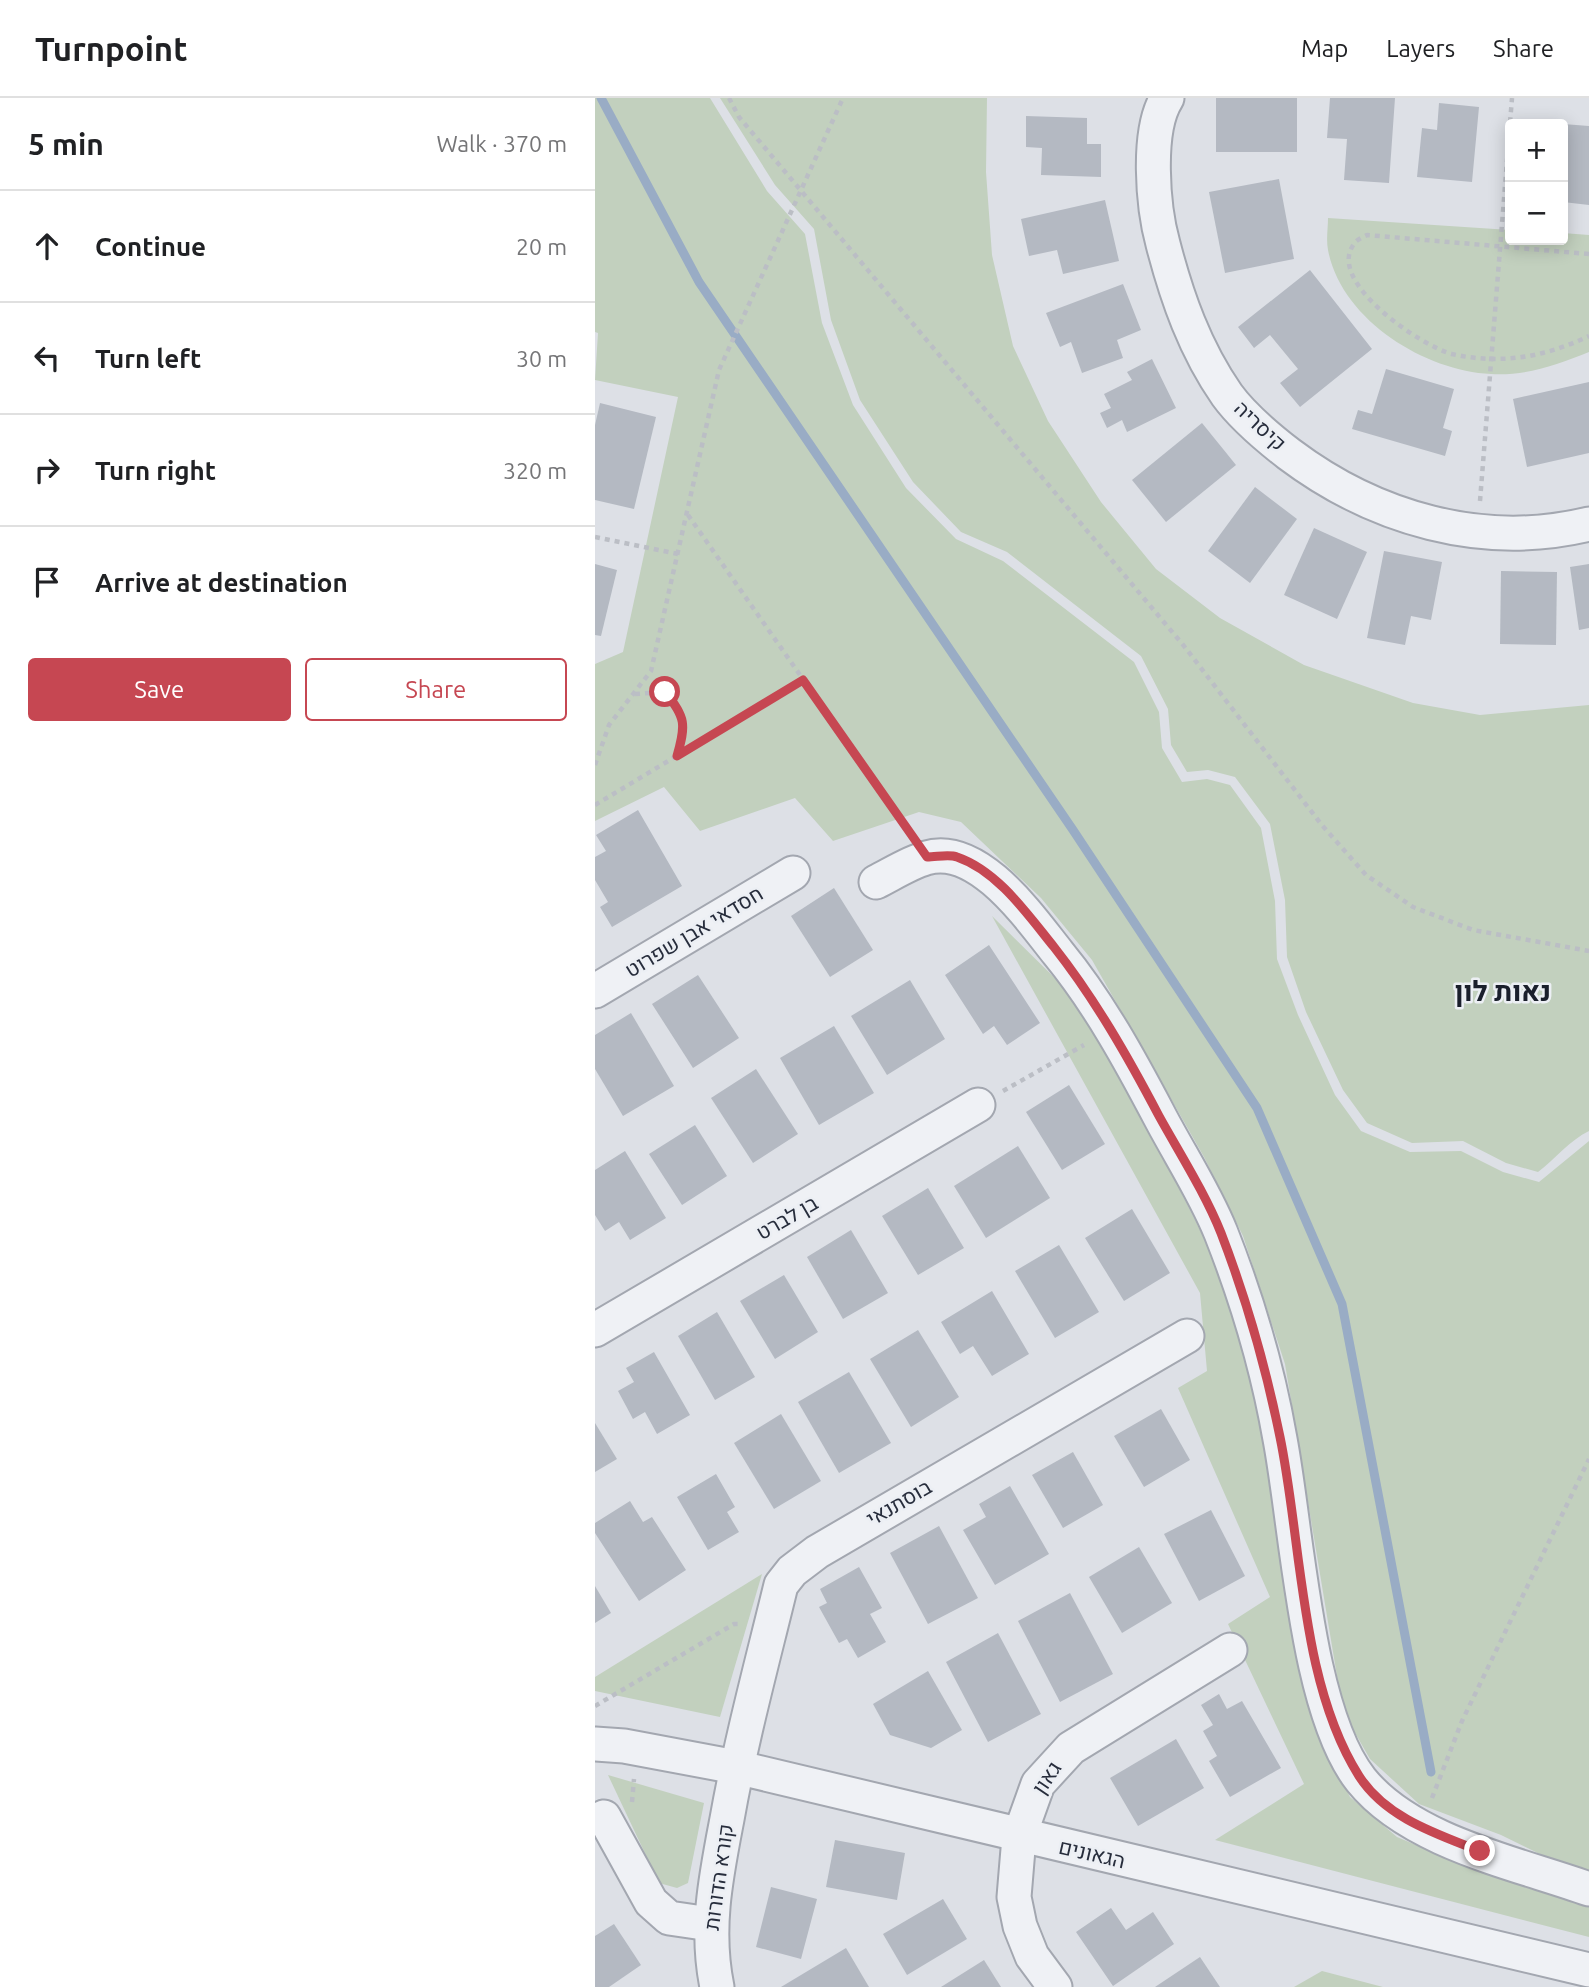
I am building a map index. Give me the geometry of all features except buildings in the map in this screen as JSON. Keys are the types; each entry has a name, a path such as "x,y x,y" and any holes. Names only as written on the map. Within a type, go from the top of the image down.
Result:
{"street":[{"name":"קיסריה","path":"1167,98 1157,134 1154,171 1158,225 1174,287 1194,339 1228,396 1269,439 1308,468 1363,501 1413,519 1478,530 1521,532 1589,524"},
{"path":"876,882 927,857 955,856 981,869 1021,906 1081,981 1137,1073 1220,1231 1251,1322 1280,1436 1318,1675 1339,1740 1361,1779 1394,1810 1420,1828 1589,1889"},
{"name":"חסדאי אבן שפרוט","path":"595,991 793,873"},
{"name":"בן לברט","path":"595,1330 978,1105"},
{"name":"בוסתנאי","path":"736,1768 781,1585 792,1571 817,1552 1187,1336"},
{"name":"גאון","path":"1055,1987 1032,1956 1020,1926 1014,1897 1019,1837 1038,1784 1071,1748 1230,1650"},
{"name":"הגאונים","path":"595,1744 624,1746 736,1768 1589,1970"},
{"name":"קורא הדורות","path":"717,1987 710,1924 736,1768"},
{"path":"604,1817 650,1902 669,1918 710,1924"}],"path":[{"path":"729,98 739,117 1184,646 1321,824 1366,875 1413,907 1473,930 1589,951"},
{"path":"595,765 609,725 650,671 719,370 843,98"},
{"path":"1478,530 1512,98"},
{"path":"1589,254 1367,235 1353,244 1349,258 1352,274 1388,319 1416,339 1451,354 1491,359 1538,356 1589,336"},
{"path":"687,515 927,857"},
{"path":"595,537 678,555"},
{"path":"595,806 803,680"},
{"path":"635,694 665,692 680,710 685,729 677,756"},
{"path":"978,1105 1110,1030"},
{"path":"1420,1828 1462,1721 1589,1459"},
{"path":"595,1706 734,1624 771,1627"}],"green space":[{"path":"595,98 710,98 767,191 805,234 822,323 853,405 906,488 956,539 1003,561 1134,662 1159,712 1162,748 1182,782 1207,779 1230,785 1261,828 1275,901 1277,959 1298,1015 1335,1095 1361,1131 1410,1152 1461,1151 1503,1172 1539,1182 1589,1141 1589,1878 1501,1835 1419,1804 1370,1759 1343,1712 1285,1364 1243,1236 1204,1157 1092,960 1041,898 961,822 919,812 833,841 795,798 700,831 664,787 595,821 595,664 623,652 678,397 595,380 598,333 595,332"},
{"path":"720,98 987,98 986,172 992,255 1013,346 1048,421 1101,502 1156,569 1220,618 1304,665 1413,703 1480,715 1589,705 1589,1131 1538,1172 1506,1163 1463,1141 1412,1143 1367,1123 1343,1090 1306,1012 1287,957 1285,900 1270,824 1235,777 1208,770 1187,772 1171,745 1168,709 1141,656 1007,552 961,532 913,482 860,400 831,320 814,229 775,185"},
{"path":"1328,218 1505,230 1505,245 1568,245 1568,233 1589,235 1589,352 1541,369 1491,374 1465,371 1413,352 1368,319 1350,298 1336,275 1327,238"},
{"path":"992,916 1070,993 1146,1122 1207,1244 1245,1344 1320,1733 1350,1797 1397,1837 1447,1858 1589,1905 1589,1937 1215,1840 1304,1784 1228,1624 1270,1597 1178,1388 1207,1371 1200,1293"},
{"path":"762,1574 720,1717 595,1691 595,1677"},
{"path":"608,1775 704,1803 688,1883 677,1888 659,1883"},
{"path":"1322,1971 1383,1987 1294,1987"}],"waterway":[{"path":"601,98 699,282 1073,830 1257,1108 1342,1304 1431,1772"}],"district":[{"name":"נאות לון","path":"1503,991"}],"route":[{"path":"665,692 680,710 685,729 677,756 803,680 927,857 955,856 981,869 1021,906 1081,981 1137,1073 1220,1231 1251,1322 1280,1436 1318,1675 1339,1740 1361,1779 1394,1810 1420,1828 1480,1851"}]}
